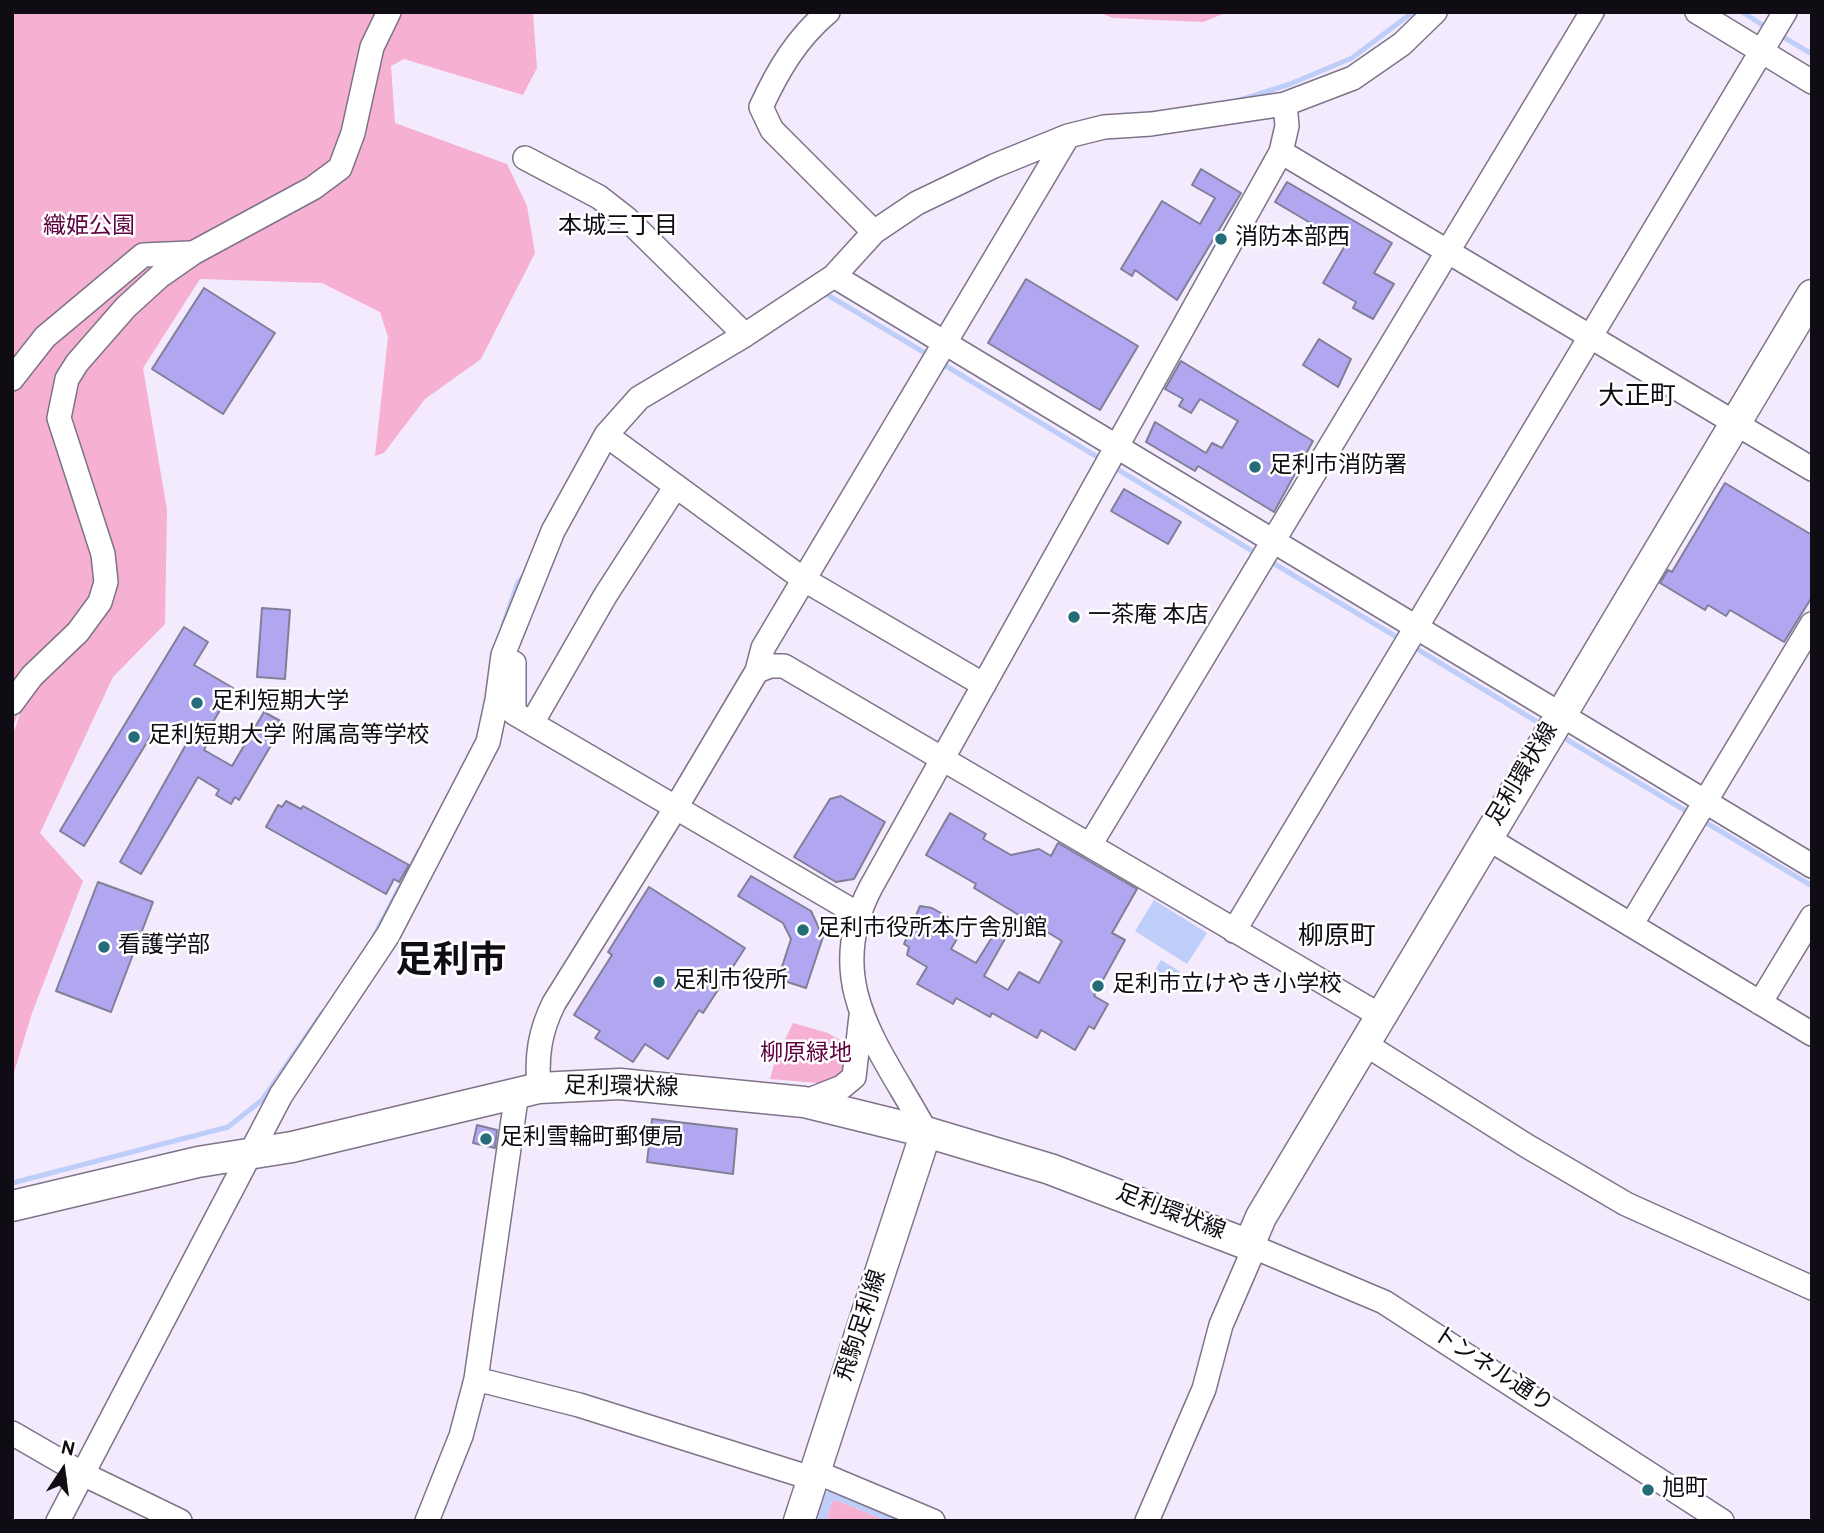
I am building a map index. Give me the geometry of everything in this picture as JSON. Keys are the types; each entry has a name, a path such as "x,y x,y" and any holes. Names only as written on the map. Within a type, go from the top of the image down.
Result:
{"main road":[{"name":"足利環状線","path":"12,1206 186,1164 292,1147 528,1090 642,1085 804,1102 926,1132 1059,1172 1250,1245 1261,1217 1812,295"},
{"name":"飛駒足利線","path":"799,1521 926,1132"}],"street":[{"path":"12,703 32,676 78,632 100,602 106,582 103,554 59,418 67,379 77,363 127,307 160,276 193,253 313,188 340,168 353,133 372,47 389,12"},
{"path":"828,12 804,33 773,80 761,107 772,130 874,232"},
{"path":"58,1521 248,1154 281,1095 388,935 488,742 498,700 503,655 553,531 606,435 639,398 745,335 834,276 874,232 917,203 994,166 1068,136 1104,127 1152,124 1285,104 1353,78 1402,44 1435,12"},
{"path":"1090,845 1592,12"},
{"path":"1697,12 1812,82"},
{"path":"1234,931 1593,337 1785,12"},
{"path":"926,1132 862,1012 850,965 851,940 858,914 1281,152 1287,126 1285,104"},
{"path":"427,1521 461,1436 476,1378 528,1090 543,1025 554,1003 676,809 757,671 762,648 1068,136"},
{"path":"1281,152 1812,469"},
{"path":"524,158 599,197 626,218 745,335"},
{"path":"12,379 45,337 143,255 193,253"},
{"path":"834,276 1812,866"},
{"path":"606,435 803,579 984,685"},
{"path":"532,723 605,596 676,486"},
{"path":"1631,925 1812,624"},
{"path":"514,626 514,713 858,914"},
{"path":"757,671 770,666 784,666 1381,1016"},
{"path":"1487,838 1812,1034"},
{"path":"1760,1003 1812,917"},
{"path":"804,1102 842,1087 854,1077 862,1012"},
{"path":"1365,1044 1527,1146 1626,1204 1812,1288"},
{"path":"1147,1521 1204,1388 1221,1325 1250,1258 1250,1245"},
{"name":"トンネル通り","path":"1250,1245 1384,1302 1722,1521"},
{"path":"476,1378 579,1405 815,1475 933,1521"},
{"path":"12,1433 83,1474 180,1521"}],"green space":[{"name":"織姫公園","path":"12,12 533,12 537,68 523,95 404,59 391,66 395,123 507,164 527,206 535,253 481,359 425,399 384,453 375,456 388,337 380,312 322,283 200,279 143,368 167,510 165,624 113,677 40,833 83,881 32,1013 12,1079 12,738 26,694 12,729"},
{"path":"1098,12 1228,12 1203,22 1113,18"},
{"name":"柳原緑地","path":"793,1023 828,1033 840,1040 849,1059 847,1070 829,1084 770,1079 776,1058"},
{"path":"836,1500 887,1521 826,1521 832,1502"}],"water":[{"path":"1154,900 1207,933 1187,964 1135,931"},
{"path":"1161,960 1181,972 1172,987 1152,975"},
{"path":"835,1488 916,1521 887,1521 836,1500 832,1502 826,1521 814,1521 823,1494"}],"building":[{"path":"1201,169 1241,193 1177,300 1135,270 1132,276 1121,269 1162,201 1200,224 1215,198 1192,185"},
{"path":"1287,182 1392,243 1374,273 1394,284 1373,319 1353,308 1356,302 1323,283 1346,244 1275,202"},
{"path":"1026,279 1138,346 1100,410 988,343"},
{"path":"204,288 275,333 223,414 152,369"},
{"path":"1319,339 1351,359 1338,387 1303,365"},
{"path":"1181,361 1313,441 1274,512 1198,466 1195,471 1146,442 1155,422 1206,453 1212,443 1222,448 1238,421 1200,399 1191,413 1179,406 1183,399 1165,389"},
{"path":"1725,483 1812,535 1812,597 1784,642 1730,610 1726,616 1708,605 1705,610 1660,583 1668,570 1672,572"},
{"path":"1124,489 1181,522 1168,544 1111,511"},
{"path":"262,608 290,610 285,679 257,677"},
{"path":"184,627 208,642 194,665 233,688 203,739 208,742 204,750 232,766 264,712 284,723 239,800 235,797 231,804 216,795 219,790 198,777 141,874 120,862 188,741 158,724 84,846 60,831"},
{"path":"841,796 885,822 854,879 836,882 794,857 830,799"},
{"path":"286,801 301,809 303,806 409,865 399,882 394,879 386,894 266,827 278,805 282,807"},
{"path":"950,813 986,834 983,839 1011,855 1039,849 1051,856 1058,843 1137,889 1112,933 1125,940 1094,996 1108,1004 1094,1029 1089,1026 1075,1050 1041,1030 1037,1038 992,1013 990,1017 956,998 953,1004 917,984 927,967 907,955 909,947 904,944 920,906 932,908 948,917 942,928 958,937 951,949 976,963 996,931 1006,937 984,976 1008,990 1019,972 1039,983 1062,941 974,888 976,884 926,855"},
{"name":"足利市役所本庁舎別館","path":"751,876 811,911 823,937 806,988 778,979 791,939 783,923 738,896"},
{"name":"看護学部","path":"98,882 153,902 111,1012 56,991"},
{"name":"足利市役所","path":"649,887 745,948 703,1013 699,1010 668,1059 645,1044 633,1062 595,1038 600,1031 574,1015 612,955 608,952"},
{"path":"652,1119 737,1129 733,1174 647,1162"},
{"name":"足利雪輪町郵便局","path":"477,1125 497,1130 495,1148 473,1143"}],"waterway":[{"path":"1240,100 1290,84 1352,58 1413,12"},
{"path":"1742,12 1769,29"},
{"path":"1778,34 1812,54"},
{"path":"821,291 930,356"},
{"path":"941,363 1104,461"},
{"path":"1112,466 1259,555"},
{"path":"1268,560 1400,639"},
{"path":"503,625 518,582 526,574"},
{"path":"1412,646 1544,726"},
{"path":"1559,735 1691,814"},
{"path":"1700,819 1812,886"},
{"path":"373,938 419,851"},
{"path":"12,1183 228,1127 262,1100 323,1012"}],"place":[{"name":"消防本部西","path":"1221,239"},
{"name":"足利市消防署","path":"1255,467"},
{"name":"一茶庵 本店","path":"1074,617"},
{"name":"足利短期大学","path":"197,703"},
{"name":"足利短期大学 附属高等学校","path":"134,737"},
{"name":"足利市役所本庁舎別館","path":"803,930"},
{"name":"看護学部","path":"104,947"},
{"name":"足利市役所","path":"659,982"},
{"name":"足利市立けやき小学校","path":"1098,986"},
{"name":"足利雪輪町郵便局","path":"486,1139"},
{"name":"旭町","path":"1648,1490"}],"district":[{"name":"本城三丁目","path":"618,228"},
{"name":"大正町","path":"1637,399"},
{"name":"柳原町","path":"1337,939"},
{"name":"足利市","path":"451,965"}]}
